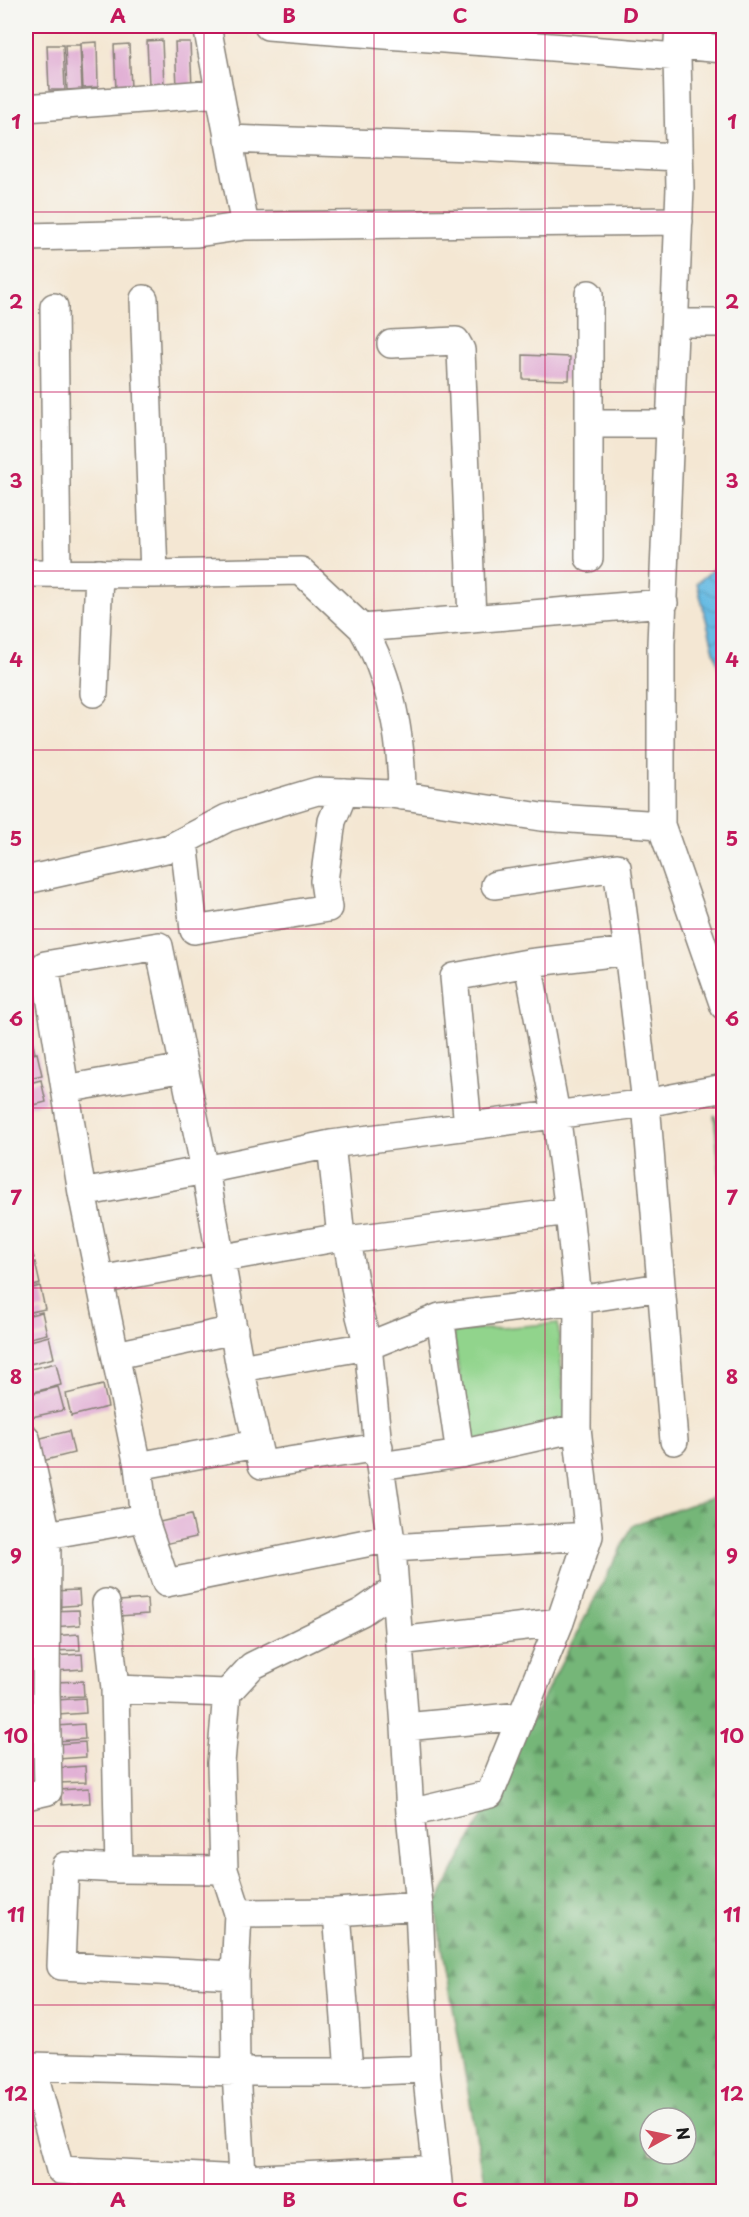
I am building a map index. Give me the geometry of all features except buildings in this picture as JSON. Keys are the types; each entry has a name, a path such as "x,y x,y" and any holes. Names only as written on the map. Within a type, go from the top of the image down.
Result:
{"street":[{"path":"207,26 245,226"},
{"path":"268,26 547,35 678,43 723,49"},
{"path":"678,43 679,221 661,644 661,825 723,1006"},
{"path":"26,108 219,93"},
{"path":"228,139 680,157"},
{"path":"26,237 197,233 245,226 679,221"},
{"path":"589,294 589,558"},
{"path":"144,299 154,574"},
{"path":"54,307 57,573"},
{"path":"675,323 723,323"},
{"path":"391,344 456,341 460,350 472,618"},
{"path":"590,424 671,424"},
{"path":"26,573 154,574 302,571 362,628 375,651 386,682 402,760 402,796"},
{"path":"94,693 99,573"},
{"path":"362,628 664,603"},
{"path":"26,880 170,848 227,818 317,790 402,796 541,817 661,825"},
{"path":"184,841 194,930 328,908 324,880 329,841 332,821 344,792"},
{"path":"495,885 617,867 646,1103 674,1441"},
{"path":"577,1428 460,1454 262,1465 240,1368 205,1170 159,946 45,965 82,1193 138,1467 144,1518 166,1582 392,1543 589,1536"},
{"path":"468,1126 454,977 528,963 628,951"},
{"path":"410,1814 490,1794 560,1622 589,1536 577,1428 578,1300 569,1211 556,1114 528,963"},
{"path":"65,1089 184,1068"},
{"path":"82,1193 331,1144 646,1103 723,1088"},
{"path":"331,1144 344,1239 368,1346 392,1543 410,1814 419,1906 426,2069 438,2180 243,2185 60,2170 32,2066 236,2072 426,2069"},
{"path":"99,1280 344,1239 569,1211"},
{"path":"240,1368 368,1346 440,1317 578,1300 660,1287"},
{"path":"440,1317 460,1454"},
{"path":"116,1355 234,1330"},
{"path":"26,1437 36,1537 36,1691 48,1791 26,1796"},
{"path":"138,1467 256,1444"},
{"path":"36,1537 144,1518"},
{"path":"243,2185 236,2072 235,1975 238,1913 224,1870 222,1763 227,1693 252,1666 362,1612 395,1589"},
{"path":"106,1603 115,1689 119,1869"},
{"path":"399,1641 560,1622"},
{"path":"115,1689 227,1693"},
{"path":"405,1727 521,1716"},
{"path":"224,1870 65,1866 61,1966 235,1975"},
{"path":"238,1913 337,1912 419,1906"},
{"path":"337,1912 349,2072"}],"green space":[{"path":"714,1115 723,1129 723,1207"},
{"path":"558,1323 566,1424 469,1442 453,1332"},
{"path":"723,1493 723,2191 486,2191 435,1907 633,1525"}],"water":[{"path":"723,561 723,687 697,583"}]}
